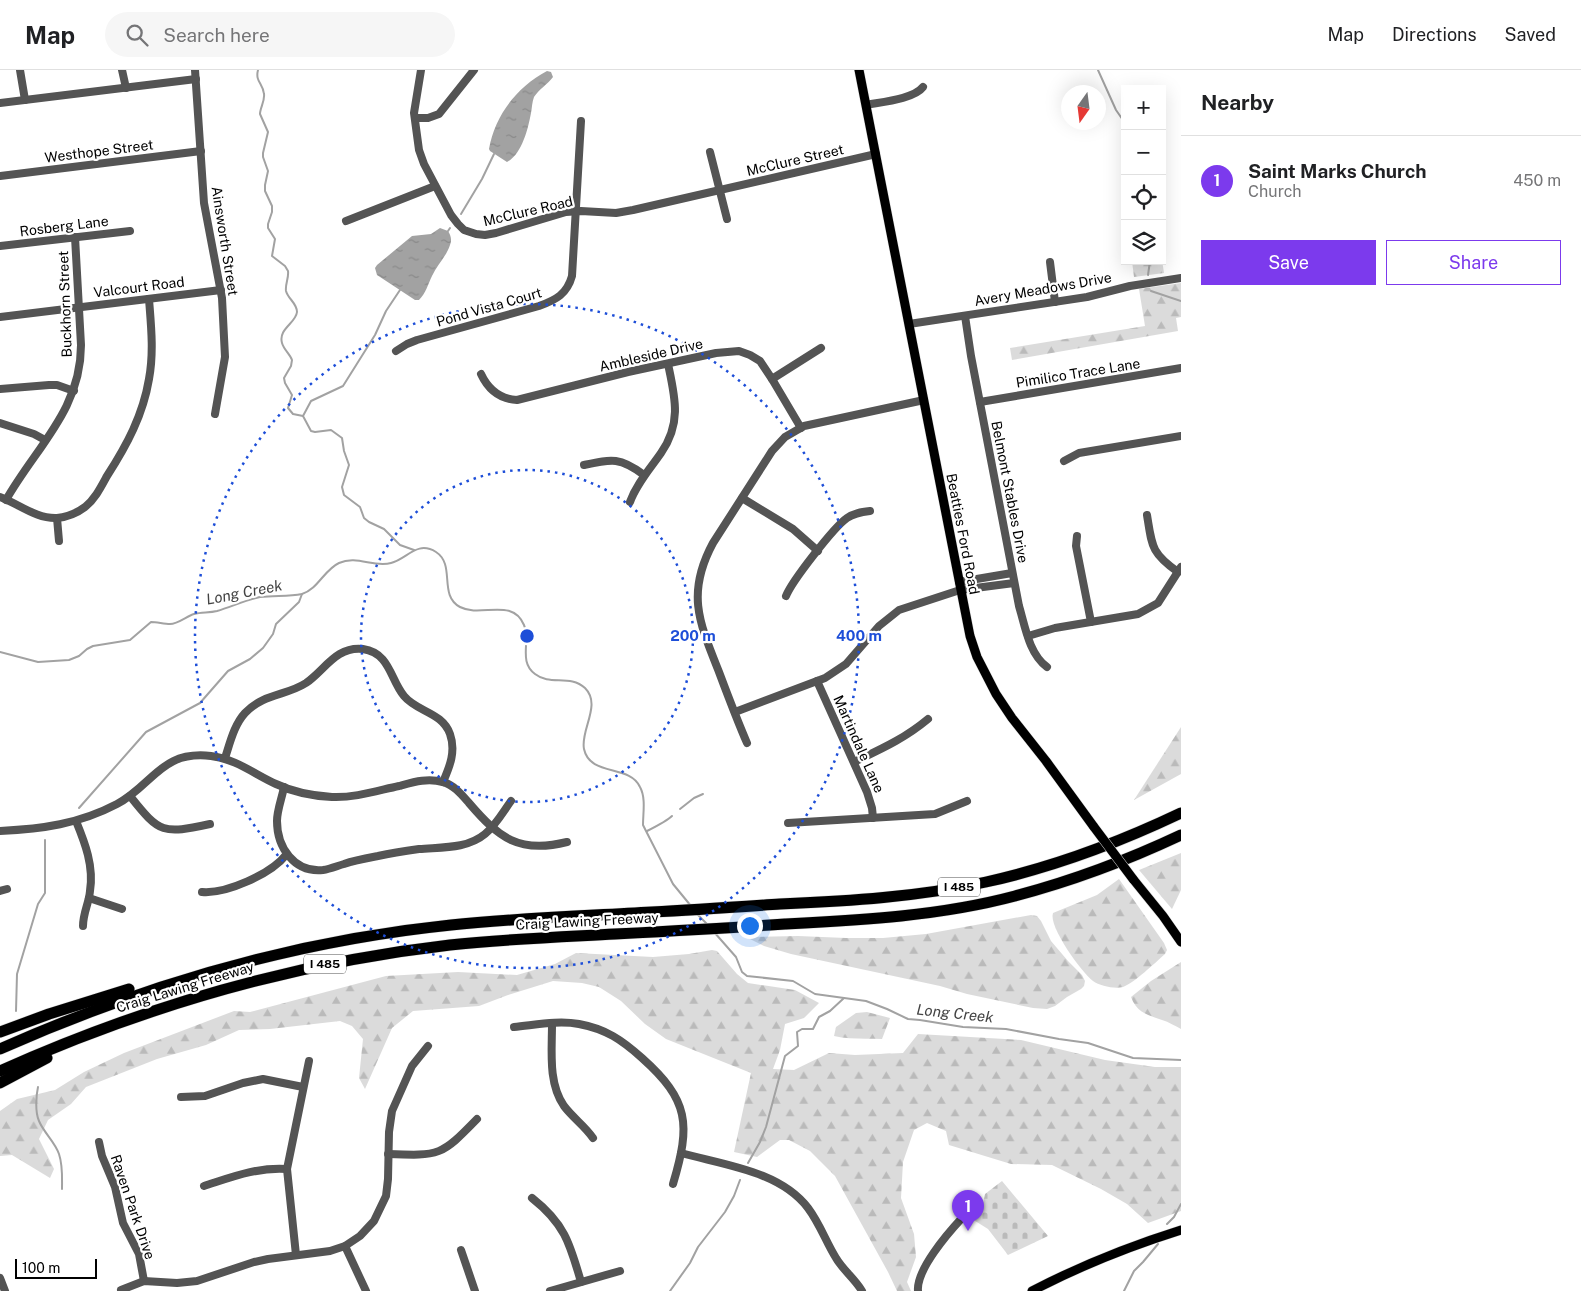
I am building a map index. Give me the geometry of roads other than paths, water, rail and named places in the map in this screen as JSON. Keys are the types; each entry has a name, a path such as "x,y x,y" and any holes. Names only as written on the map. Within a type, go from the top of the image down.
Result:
{"highway":[{"name":"Craig Lawing Freeway","path":"0,1049 78,1016 185,979 278,954 354,938 492,921 882,898 923,893 985,882 1066,860 1130,836 1181,813"},
{"name":"Craig Lawing Freeway","path":"0,1071 59,1045 183,1000 300,970 371,956 442,946 891,917 930,912 1013,897 1091,872 1181,835"},
{"path":"0,1032 89,1001 140,986 185,979"},
{"path":"0,1083 125,1020"}],"main road":[{"name":"Beatties Ford Road","path":"859,70 970,636 977,657 996,694 1012,718 1181,942"},
{"path":"1032,1291 1096,1260 1181,1230"}],"street":[{"path":"20,70 25,100"},
{"path":"122,70 126,88"},
{"name":"Ainsworth Street","path":"195,70 204,203 221,290 224,357 214,414"},
{"name":"McClure Road","path":"421,70 414,109 419,150 424,164 454,220 464,230 485,236 566,212 616,213 720,191"},
{"path":"414,118 428,118 439,114 474,70"},
{"path":"0,103 196,79"},
{"path":"866,105 915,94 923,87"},
{"name":"Pond Vista Court","path":"396,352 417,340 553,302 570,284 581,121"},
{"name":"Westhope Street","path":"0,176 201,151"},
{"path":"710,152 727,219"},
{"name":"McClure Street","path":"720,191 876,154"},
{"path":"346,221 435,186"},
{"name":"Rosberg Lane","path":"0,246 130,231"},
{"name":"Buckhorn Street","path":"3,499 65,410 74,391 79,373 81,354 76,238"},
{"path":"1050,262 1055,302"},
{"name":"Avery Meadows Drive","path":"909,324 1087,297 1130,286 1181,278"},
{"name":"Valcourt Road","path":"0,317 221,290"},
{"path":"3,499 35,514 57,518 80,510 95,496 125,447 140,416 147,392 152,351 149,299"},
{"name":"Belmont Stables Drive","path":"964,316 1014,583 1028,636 1036,655 1041,663 1047,667"},
{"path":"772,379 821,348"},
{"name":"Ambleside Drive","path":"481,374 485,383 496,393 504,398 517,400 628,372 716,353 739,351 756,358 772,379 800,428"},
{"path":"630,502 644,475 664,448 672,432 676,400 668,364"},
{"name":"Pimilico Trace Lane","path":"980,402 1181,368"},
{"path":"0,389 49,385 74,391"},
{"path":"747,743 702,628 698,610 697,593 699,579 712,543 777,444 784,437 800,428 924,400"},
{"path":"0,422 45,440"},
{"path":"1064,461 1078,453 1181,436"},
{"path":"584,464 615,460 630,465 644,475"},
{"path":"742,498 793,529 818,551"},
{"path":"786,596 793,583 841,522 854,514 870,511"},
{"path":"1028,636 1055,628 1138,614 1158,603 1179,570 1164,562 1156,554 1147,515"},
{"path":"57,518 59,541"},
{"path":"1077,536 1076,546 1091,622"},
{"path":"735,712 818,681 834,673 846,664 878,626 893,614 906,607 960,586 1012,573"},
{"path":"960,586 1014,583"},
{"path":"225,758 239,722 251,708 272,696 306,683 339,654 350,650 363,649 373,652 385,662 400,691 410,703 437,718 446,726 453,749 452,758 443,782"},
{"name":"Martindale Lane","path":"818,681 870,799 873,818"},
{"path":"854,762 900,740 928,719"},
{"path":"0,831 38,829 76,821 109,808 130,796 155,772 175,761 186,757 203,756 225,758 284,787 314,795 338,797 365,794 419,780 443,782 455,788 491,828 505,837 524,844 542,846 567,842"},
{"path":"284,787 277,821 286,855 299,866 307,869 324,870 347,863 400,852 446,848 476,840 491,828 510,800"},
{"path":"130,796 150,820 157,826 165,829 177,830 210,824"},
{"path":"788,823 935,814 967,801"},
{"path":"76,821 90,864 91,877 83,926"},
{"path":"202,892 216,891 246,882 274,866 286,855"},
{"path":"89,898 122,908"},
{"path":"552,1024 553,1076 556,1091 566,1108 593,1138"},
{"path":"514,1027 577,1024 602,1031 626,1044 658,1073 668,1084 680,1107 684,1133 673,1184"},
{"path":"121,1290 144,1280 182,1287 254,1262 330,1251 345,1246 360,1236 379,1214 387,1189 389,1132 392,1111 412,1066 428,1046"},
{"path":"296,1255 287,1169 309,1061"},
{"path":"181,1097 211,1094 263,1079 303,1086"},
{"path":"388,1154 424,1155 440,1152 452,1145 477,1119"},
{"name":"Raven Park Drive","path":"99,1142 102,1156 115,1187 123,1223 138,1254 144,1280"},
{"path":"681,1154 758,1174 780,1183 791,1191 800,1198 814,1216 837,1259 862,1291"},
{"path":"204,1186 255,1170 287,1169"},
{"path":"532,1198 553,1216 564,1232 572,1250 581,1282"},
{"path":"918,1291 920,1275 949,1232 962,1218"},
{"path":"345,1246 366,1291"},
{"path":"461,1250 475,1291"},
{"path":"550,1291 620,1271"},
{"path":"0,1278 5,1291"}],"water":[{"path":"547,71 551,72 553,77 534,97 524,140 517,153 507,162 489,149 496,125 509,103 517,94 526,85"},
{"path":"440,228 448,231 451,243 419,300 415,300 377,275 375,268 377,265 412,236 431,234"}],"waterway":[{"path":"258,70 258,80 264,94 260,114 268,132 263,157 268,171 265,191 272,206 268,224 268,228 275,239 272,256 285,266 288,271 286,291 296,306 297,312 294,320 281,338 292,360 291,366 284,378 292,395 288,408 293,414 303,416"},
{"path":"1098,70 1121,117"},
{"path":"461,214 482,179 494,154"},
{"path":"1148,275 1149,265"},
{"path":"400,290 343,386 311,401 303,416 311,431 331,430 342,438 349,465 342,487 344,495 360,507 364,518 369,522 384,529 400,545 414,550"},
{"path":"1151,291 1181,301"},
{"name":"Long Creek","path":"0,652 38,662 69,660 79,656 93,646 130,640 151,622 173,624 194,614 217,611 260,597 308,592 329,570 339,563 352,560 385,564 397,561 418,549 429,549 436,552 445,564 448,588 453,602 468,610 504,610 512,612 519,617 526,631 526,657 530,669 541,677 573,682 585,688 590,695 591,702 584,742 584,749 588,758 594,764 628,775 640,787 644,801 643,825 673,884 691,906"},
{"path":"79,808 146,732 200,703 228,671 250,659 263,648 273,634 276,624 299,602 302,594"},
{"path":"680,809 694,798 703,794"},
{"path":"647,831 672,816"},
{"path":"16,1011 17,974 38,904 45,893 45,840"},
{"name":"Long Creek","path":"697,914 708,925"},
{"name":"Long Creek","path":"714,932 736,957 742,972 747,976 793,981 815,994 866,1001 908,1019 963,1027 1006,1029 1088,1043 1133,1058 1181,1060"},
{"path":"748,1163 766,1127 785,1056 798,1046 797,1032 802,1029 813,1029 819,1017 830,1011 844,998"},
{"path":"38,1087 37,1113 41,1125 59,1154 62,1167 62,1189"},
{"path":"670,1291 690,1263 698,1247 725,1212 740,1180"},
{"path":"1167,1224 1174,1217 1181,1204"},
{"path":"1124,1291 1134,1271 1158,1244"}],"place":[{"name":"Saint Marks Church","path":"968,1231"}]}
